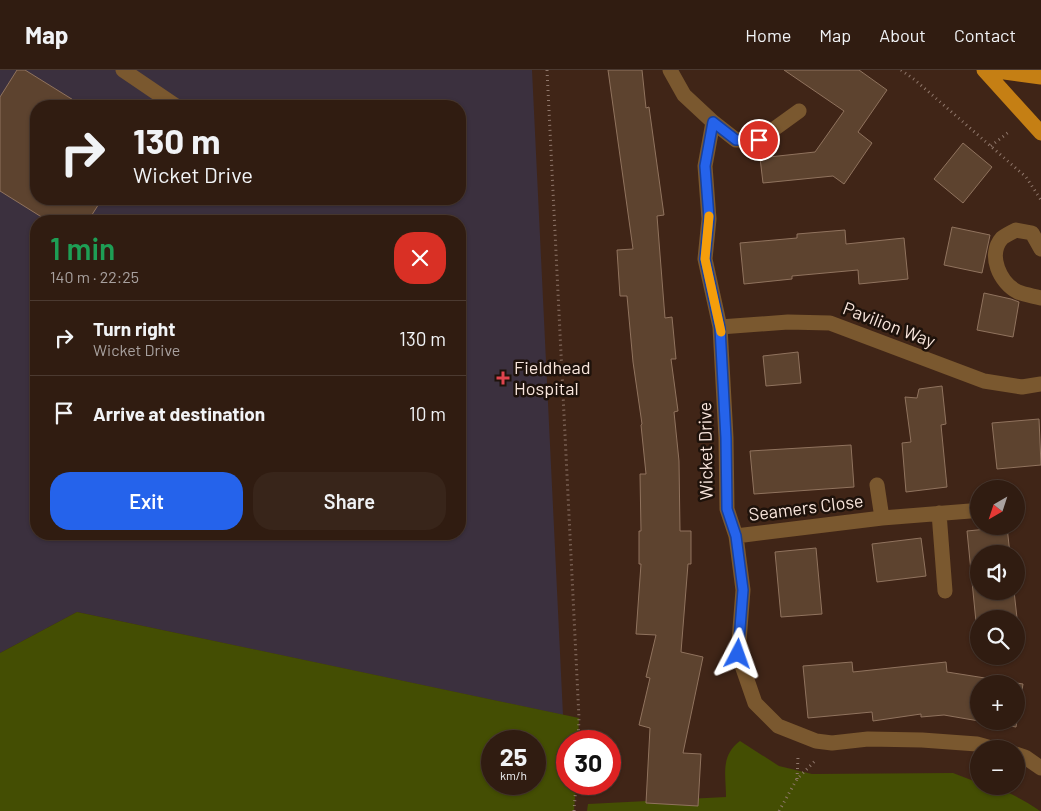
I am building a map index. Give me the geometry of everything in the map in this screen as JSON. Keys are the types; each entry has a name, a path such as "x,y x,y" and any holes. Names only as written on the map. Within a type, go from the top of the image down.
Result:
{"main road":[{"path":"984,70 1041,133"},
{"path":"990,70 1041,77"}],"street":[{"path":"123,70 167,100"},
{"path":"670,70 684,95 736,140 759,140 799,112"},
{"name":"Wicket Drive","path":"713,122 705,166 709,218 705,259 720,328 726,438 727,509 736,536 743,590 738,654 756,703 778,726 816,741 832,743 868,739 970,743"},
{"path":"1041,249 1032,233 1016,230 1002,239 995,261 999,273 1008,284 1018,292 1041,298"},
{"name":"Pavilion Way","path":"720,328 788,322 830,323 984,381 1022,387 1041,384"},
{"name":"Seamers Close","path":"877,485 882,518"},
{"name":"Seamers Close","path":"736,536 882,518 970,511"},
{"path":"939,513 945,591"},
{"path":"1025,757 1041,768"}],"path":[{"path":"547,70 578,730"},
{"path":"901,70 1026,177 1041,200"},
{"path":"779,811 797,779 832,743"},
{"path":"574,811 575,795"}],"shaded area":[{"name":"Fieldhead Hospital","path":"0,70 532,70 563,715 77,612 0,653"}],"green space":[{"path":"77,612 579,718 578,730 556,730 556,795 575,795 574,811 0,811 0,653"},
{"path":"740,741 779,766 812,774 953,773 970,780 970,795 1013,795 1040,811 587,811 588,804 726,797 726,766 729,753"}],"building":[{"path":"17,70 25,70 73,100 30,100 30,205 98,205 92,215 38,215 0,191 0,97"},
{"path":"608,70 642,70 646,108 649,107 664,215 657,216 665,318 672,317 676,359 671,359 678,411 674,412 679,461 680,531 691,531 691,564 688,564 681,652 703,657 683,753 701,754 698,806 646,803 650,728 639,725 650,678 646,677 656,635 636,634 641,564 639,564 639,531 641,531 640,474 646,474 627,296 620,296 617,250 633,249"},
{"path":"784,70 859,70 887,90 858,132 872,143 844,184 833,176 763,183 760,158 815,152 844,111"},
{"path":"963,143 992,167 963,203 934,179"},
{"path":"952,227 990,235 982,273 944,265"},
{"path":"845,230 846,244 904,238 908,279 859,284 858,270 792,276 792,279 744,284 740,243 797,238 797,234"},
{"path":"984,293 1019,302 1013,337 977,330"},
{"path":"798,352 801,383 766,386 763,356"},
{"path":"942,386 946,424 941,425 947,487 906,492 902,443 911,442 905,397 917,398 919,389"},
{"path":"1039,419 1041,465 997,469 992,423"},
{"path":"851,445 854,487 754,494 750,451"},
{"path":"967,531 970,531 970,535 1008,535 1009,545 970,545 970,561"},
{"path":"921,538 926,576 877,582 872,544"},
{"path":"816,548 822,614 781,617 775,552"},
{"path":"974,600 1015,600 1016,610 975,610"},
{"path":"852,662 853,672 946,662 947,672 970,676 970,719 944,715 921,717 921,714 873,721 872,712 808,718 803,666"}],"slow traffic":[{"path":"709,216 705,259 721,332"}],"place":[{"name":"Fieldhead Hospital","path":"503,378"}],"route":[{"path":"738,654 743,590 736,536 727,509 726,438 720,328 705,259 709,218 705,166 713,122 736,140 759,140"}]}
